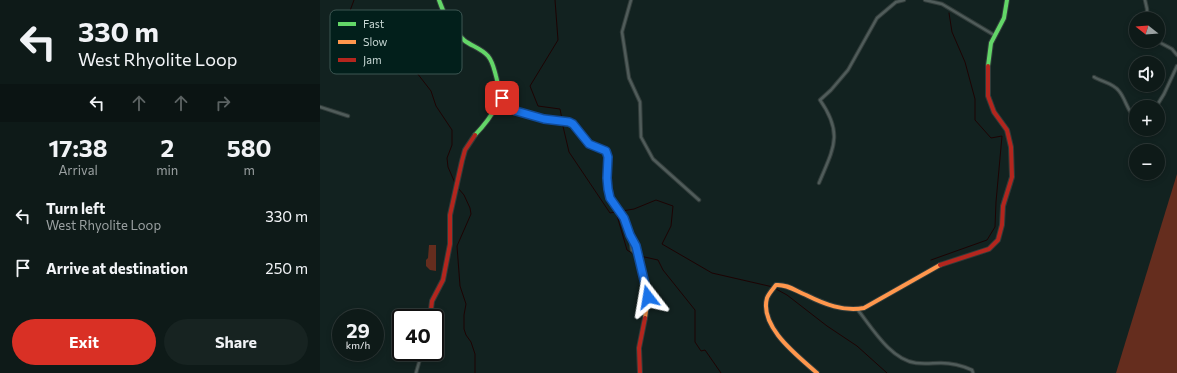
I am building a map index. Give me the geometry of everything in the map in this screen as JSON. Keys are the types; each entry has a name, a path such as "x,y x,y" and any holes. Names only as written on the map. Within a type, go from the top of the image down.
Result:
{"street":[{"path":"439,0 443,10"},
{"path":"631,0 622,32 629,78 640,102 641,136 653,159 699,200"},
{"path":"819,183 834,148 833,124 829,112 820,100 831,90 848,70 877,18 896,2 904,0"},
{"path":"925,0 942,4 994,35"},
{"path":"817,373 777,333 767,317 765,304 772,289 776,285 784,285 820,301 843,308 858,310 937,266 989,249 998,240 1002,225 1003,206 1011,183 1012,173 1010,140 1007,130 994,112 988,96 988,56 990,43 1004,18 1007,0"},
{"path":"1145,0 1147,12"},
{"path":"431,309 432,301 443,280 450,244 450,215 465,150 472,139 486,124 495,109 499,97 499,85 493,64 487,55 462,38"},
{"path":"1165,45 1177,54"},
{"path":"1160,100 1177,66"},
{"path":"1094,77 1113,86 1119,91 1129,110"},
{"path":"499,97 516,111 544,119 569,122 573,124 589,144 606,151 608,157 607,178 610,198 626,222 630,235 636,246 648,297 648,306 638,349 642,366 640,373"},
{"path":"320,107 348,116"},
{"path":"858,310 887,346 902,358 915,363 945,363 968,368 972,370 973,373"},
{"path":"416,373 419,361"}],"shaded area":[{"path":"1177,174 1177,373 1116,373 1123,350"},
{"path":"429,245 436,245 436,271 430,270 426,266"}],"waterway":[{"path":"350,10 354,0"},
{"path":"555,0 558,40 530,86 538,106 560,109 562,119"},
{"path":"931,260 987,240 995,227 1002,136 991,138 975,120 975,99 965,62 952,32 949,13"},
{"path":"418,74 431,91 436,106 452,130 452,145 447,158 448,167 455,183"},
{"path":"562,122 569,152 610,213 619,211"},
{"path":"458,188 464,195 471,214 457,246 460,286 466,304 464,329 475,354 475,373"},
{"path":"622,211 634,209 656,200 673,206 671,226 662,244 712,273 773,287"},
{"path":"616,212 627,250 635,255"},
{"path":"640,256 658,260 663,270 695,310 695,342 701,351 705,350 721,373"},
{"path":"776,289 787,295 827,326 857,346 887,373"}],"traffic: fast":[{"path":"439,0 443,10"},
{"path":"988,66 991,43 1004,18 1007,0"},
{"path":"462,38 480,49 488,56 495,71 498,85 495,108 487,122 475,135"}],"traffic: slow":[{"path":"499,97 516,111 544,119 569,122 573,124 589,144 604,150 607,154 608,189 610,197 624,218 636,246 648,297 645,318"},
{"path":"817,373 782,340 774,330 769,320 766,309 767,298 776,285 788,287 834,306 857,309 864,308 940,265"}],"traffic: jam":[{"path":"940,265 989,249 998,240 1002,225 1003,206 1012,177 1011,147 1007,130 994,112 988,96 988,66"},
{"path":"431,309 432,301 443,280 450,244 450,215 462,161 465,150 475,135"},
{"path":"640,373 639,348 645,318"}],"route":[{"path":"502,98 510,107 524,114 573,124 589,144 606,151 608,157 607,178 610,198 624,218 636,246 648,297"}]}
